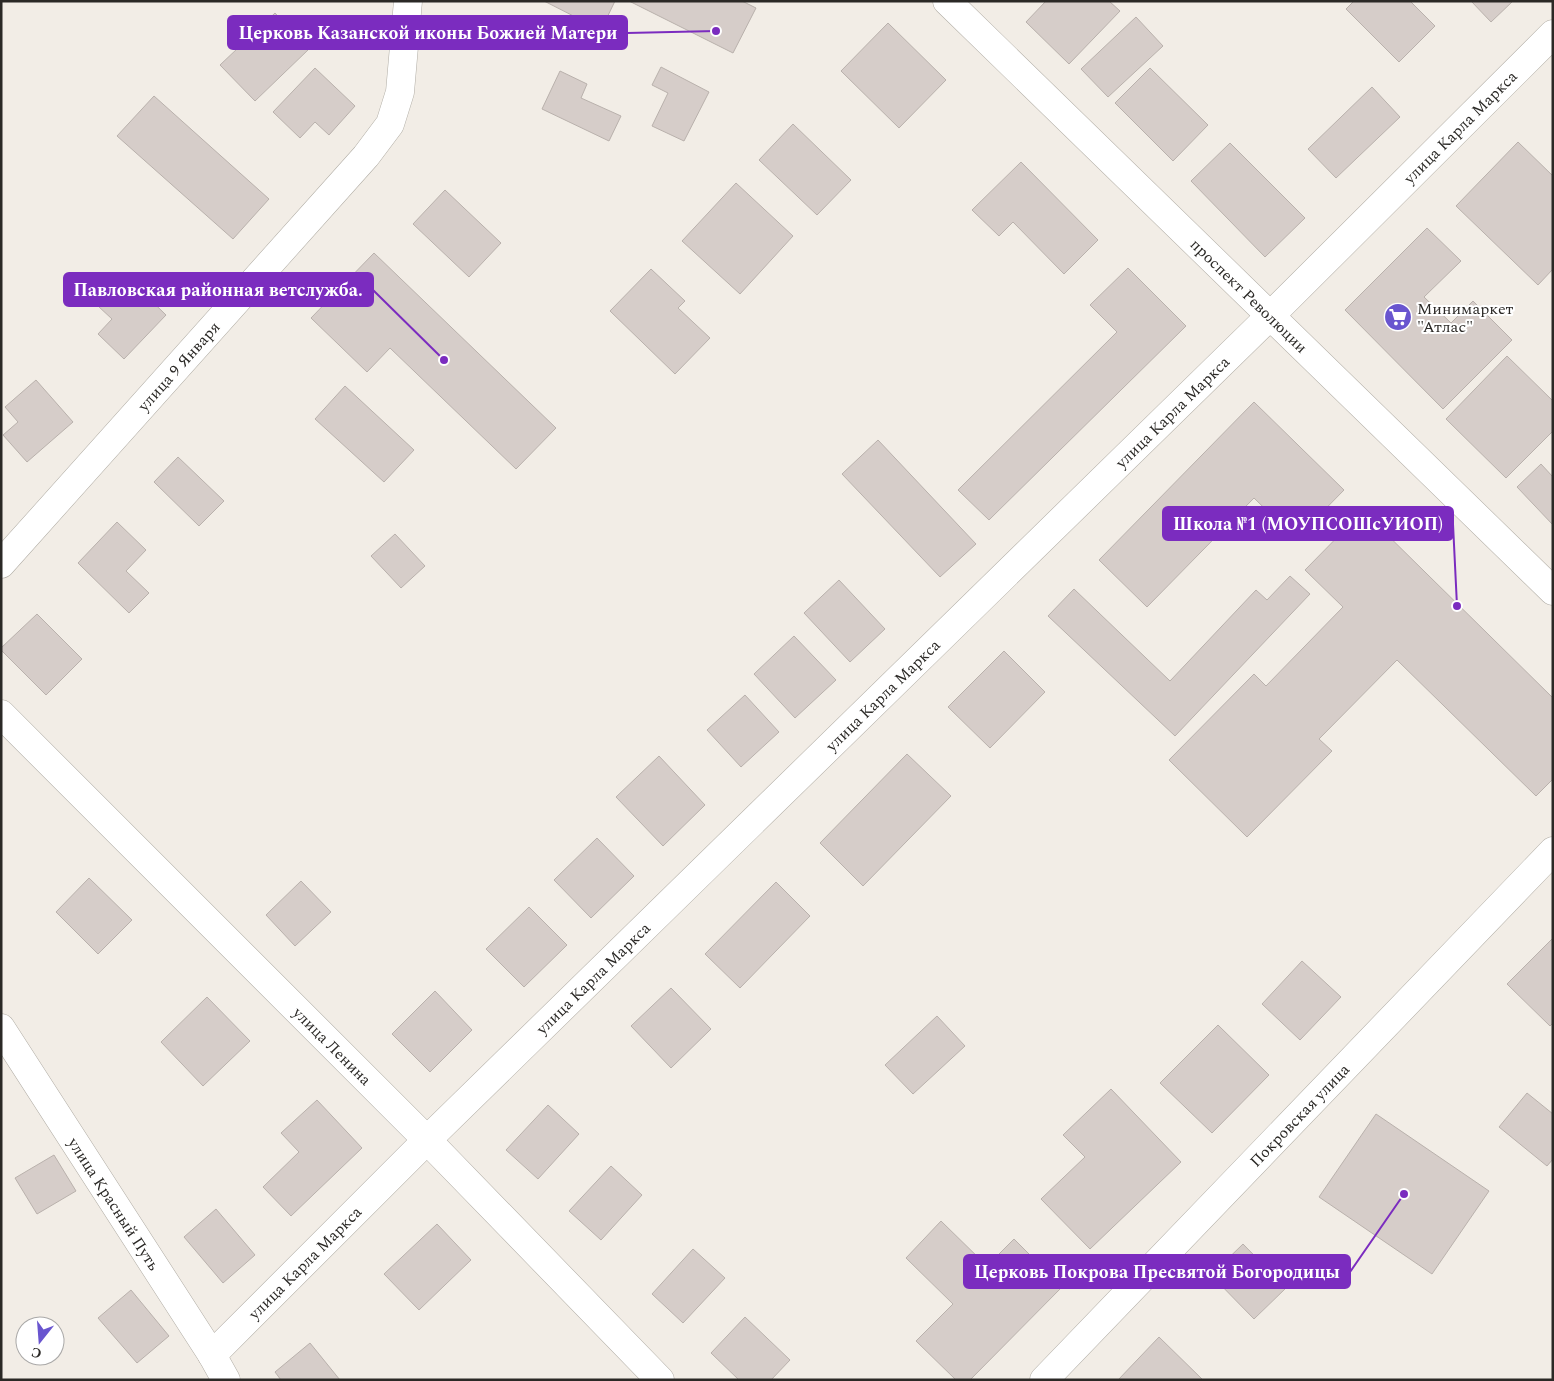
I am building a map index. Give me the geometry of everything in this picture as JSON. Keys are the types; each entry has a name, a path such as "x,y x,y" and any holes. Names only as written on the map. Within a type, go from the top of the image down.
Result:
{"street":[{"name":"улица 9 Января","path":"1,564 351,173 390,124 400,92 408,1"},
{"name":"проспект Революции","path":"947,1 1553,591"},
{"name":"улица Карла Маркса","path":"212,1355 427,1140 1271,316 1553,34"},
{"name":"улица Ленина","path":"1,714 427,1140 660,1380"},
{"name":"Покровская улица","path":"1044,1380 1553,851"},
{"name":"улица Красный Путь","path":"1,1028 212,1355 226,1380"}],"building":[{"path":"544,1 615,1 601,30"},
{"path":"629,1 742,1 756,8 733,53"},
{"path":"1046,1 1109,1 1120,11 1069,64 1026,22"},
{"path":"1354,1 1410,1 1435,26 1399,62 1346,9"},
{"path":"1471,1 1513,1 1491,22"},
{"path":"275,13 309,49 255,101 220,65"},
{"path":"1136,17 1163,46 1108,97 1081,69"},
{"path":"888,23 946,80 899,128 841,71"},
{"path":"661,67 709,92 684,141 652,126 668,93 652,85"},
{"path":"315,68 355,106 329,135 315,122 300,138 273,112"},
{"path":"1150,68 1208,125 1173,161 1115,103"},
{"path":"560,71 587,84 581,98 621,116 609,141 542,109"},
{"path":"1372,87 1400,117 1336,178 1308,149"},
{"path":"154,96 269,199 233,239 117,136"},
{"path":"793,124 851,180 817,215 759,160"},
{"path":"1518,142 1553,176 1553,269 1538,285 1456,206"},
{"path":"1230,143 1305,218 1265,257 1191,181"},
{"path":"1021,162 1098,240 1064,274 1013,222 999,236 972,210"},
{"path":"736,183 793,236 740,294 682,241"},
{"path":"445,190 501,243 469,277 413,224"},
{"name":"Минимаркет \"Атлас\"","path":"1427,228 1461,261 1424,297 1451,323 1473,301 1512,340 1443,409 1345,310"},
{"path":"374,253 556,428 516,469 390,348 367,372 311,318"},
{"path":"1128,268 1186,326 989,520 958,490 1117,332 1090,305"},
{"path":"651,269 685,301 678,308 710,338 675,374 610,311"},
{"path":"126,276 166,315 124,359 98,334 112,319 98,306"},
{"path":"1507,356 1553,401 1553,431 1506,478 1446,419"},
{"path":"36,380 73,422 27,462 3,435 18,422 5,407"},
{"path":"345,386 414,450 384,482 315,419"},
{"path":"1254,402 1344,490 1296,539 1254,498 1147,607 1099,560"},
{"path":"878,440 976,544 940,577 842,474"},
{"path":"178,457 224,501 199,526 154,482"},
{"path":"1541,464 1553,477 1553,525 1517,487"},
{"path":"1363,511 1553,698 1553,779 1536,796 1397,660 1319,739 1332,751 1247,837 1169,760 1254,674 1266,686 1343,607 1305,570"},
{"path":"117,522 146,550 126,571 149,593 129,613 78,563"},
{"path":"395,534 425,566 401,588 371,556"},
{"path":"1290,576 1310,594 1175,736 1048,616 1074,589 1170,681 1256,590 1267,600"},
{"path":"839,580 885,629 850,662 804,613"},
{"path":"37,614 82,659 46,695 1,650"},
{"path":"794,636 836,680 795,718 754,674"},
{"path":"1004,651 1045,692 990,748 948,707"},
{"path":"745,695 779,732 741,767 707,730"},
{"path":"907,754 951,796 863,886 820,843"},
{"path":"659,756 705,805 663,846 616,797"},
{"path":"597,838 634,876 591,918 554,880"},
{"path":"89,878 132,920 98,954 56,912"},
{"path":"301,881 331,912 295,946 266,915"},
{"path":"776,882 810,916 740,988 705,954"},
{"path":"529,907 567,945 524,987 486,949"},
{"path":"1553,938 1553,1023 1550,1026 1507,984"},
{"path":"1302,961 1341,997 1300,1040 1262,1004"},
{"path":"671,988 711,1029 671,1068 631,1026"},
{"path":"435,991 472,1030 430,1072 392,1034"},
{"path":"207,997 250,1041 203,1086 161,1042"},
{"path":"937,1016 965,1046 913,1094 885,1065"},
{"path":"1218,1025 1269,1075 1212,1133 1160,1083"},
{"path":"1111,1089 1181,1162 1090,1249 1041,1199 1085,1157 1063,1135"},
{"path":"1527,1093 1553,1114 1553,1159 1547,1166 1499,1127"},
{"path":"317,1100 362,1148 291,1216 263,1187 299,1152 281,1133"},
{"path":"548,1105 579,1134 538,1179 506,1150"},
{"path":"1376,1114 1489,1191 1432,1274 1319,1197"},
{"path":"54,1155 76,1191 37,1214 15,1178"},
{"path":"611,1166 642,1195 601,1240 569,1211"},
{"path":"216,1209 255,1255 223,1283 184,1237"},
{"path":"941,1221 987,1266 1014,1239 1062,1287 970,1380 956,1380 916,1341 953,1304 906,1258"},
{"path":"437,1224 471,1260 419,1310 384,1274"},
{"path":"1243,1244 1286,1288 1254,1319 1211,1275"},
{"path":"693,1249 725,1278 683,1323 652,1294"},
{"path":"131,1290 169,1336 137,1363 98,1318"},
{"path":"745,1317 790,1360 771,1380 739,1380 711,1353"},
{"path":"1159,1337 1203,1380 1118,1380"},
{"path":"310,1343 340,1380 281,1380 275,1372"}],"place":[{"name":"Церковь Казанской иконы Божией Матери","path":"716,31"},
{"name":"Минимаркет \"Атлас\"","path":"1398,317"},
{"name":"Павловская районная ветслужба.","path":"444,360"},
{"name":"Школа №1 (МОУПСОШсУИОП)","path":"1457,606"},
{"name":"Церковь Покрова Пресвятой Богородицы","path":"1404,1194"}]}
